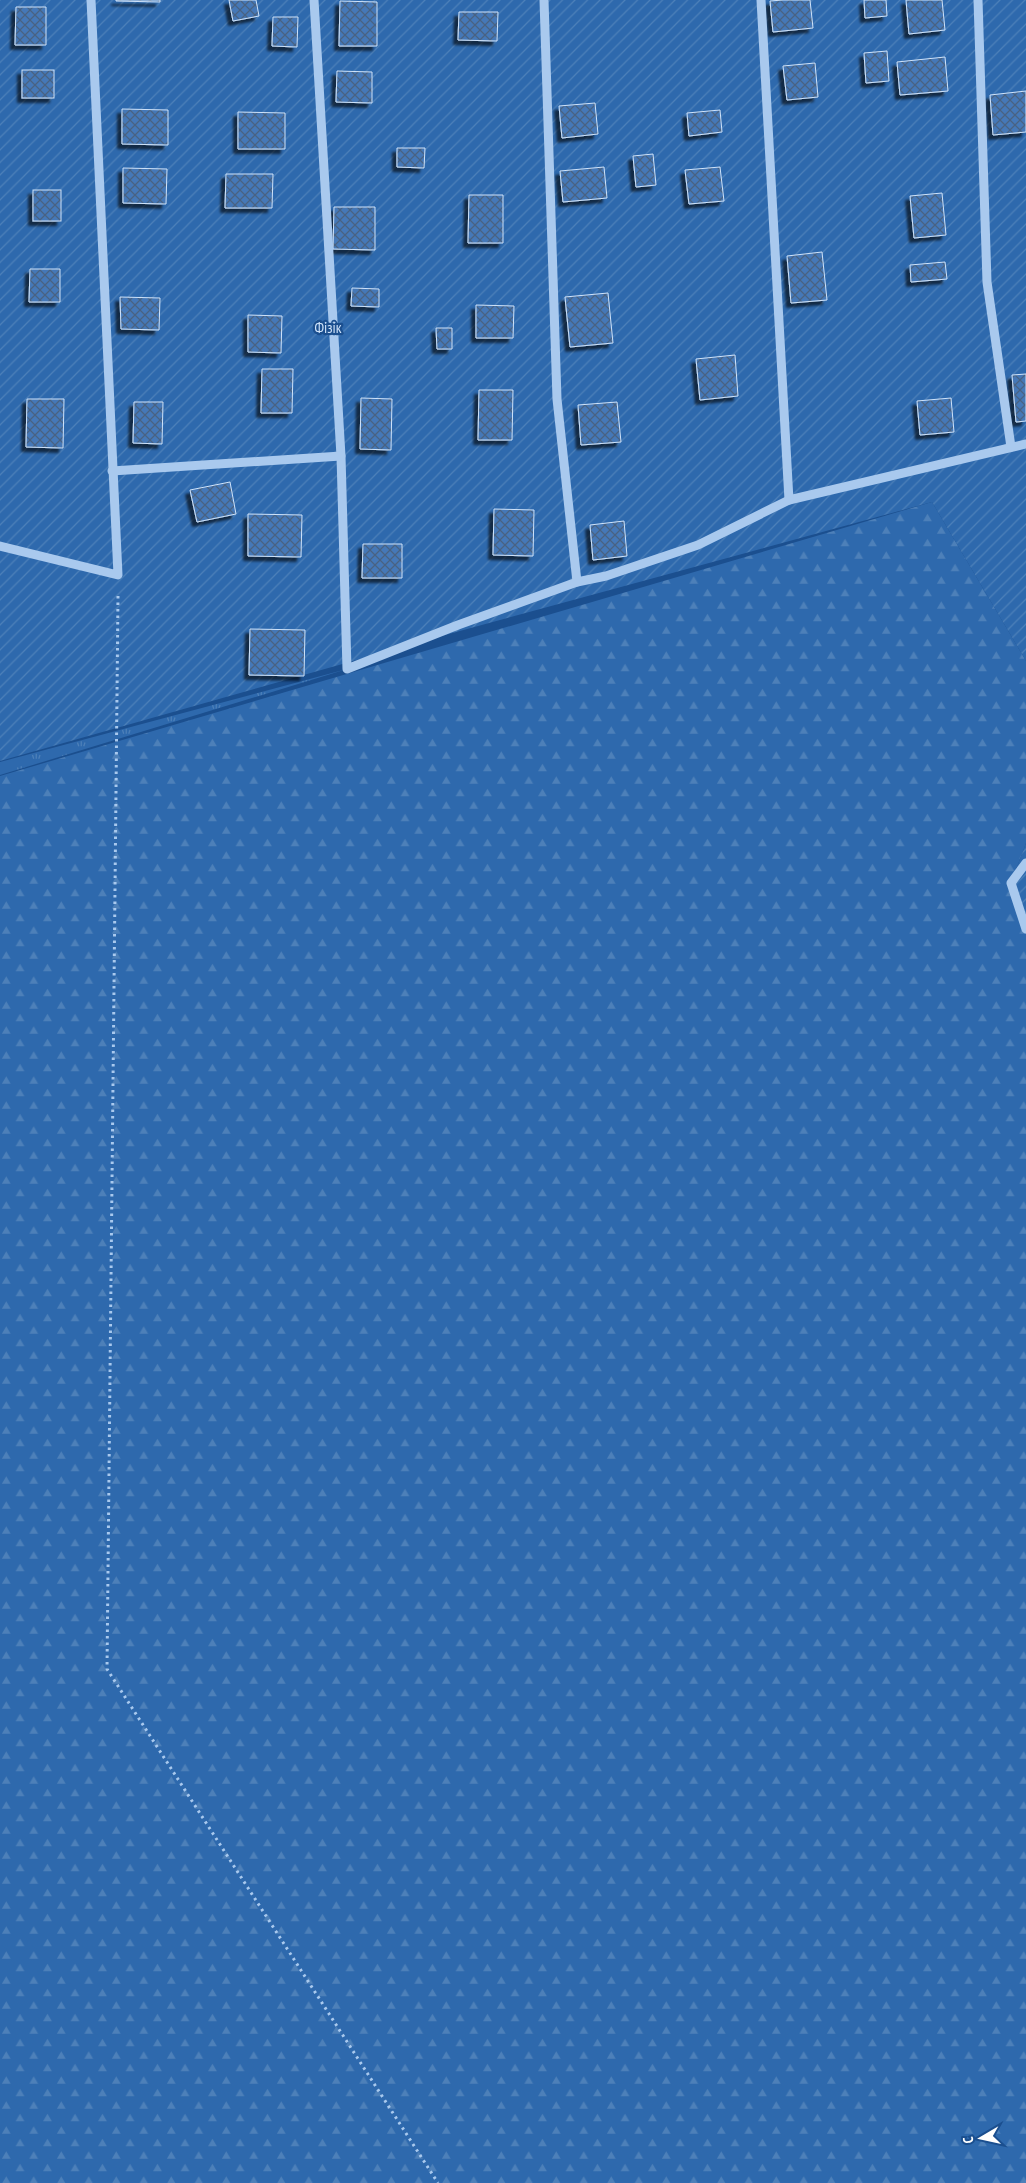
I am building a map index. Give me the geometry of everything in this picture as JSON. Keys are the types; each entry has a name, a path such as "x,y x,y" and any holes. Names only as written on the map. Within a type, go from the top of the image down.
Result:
{"lane":[{"path":"0,546 118,575 91,0"},
{"path":"314,0 341,456 347,669 458,625 577,582 606,576 698,545 789,500 1026,444"},
{"path":"544,0 558,399 577,582"},
{"path":"761,0 789,500"},
{"path":"978,0 987,282 1011,447"},
{"path":"112,471 341,456"},
{"path":"1026,862 1011,883 1026,929"}],"path":[{"path":"118,575 107,1669 438,2183"}],"green space":[{"name":"Фізік","path":"0,0 1026,0 1026,661 932,502 438,637 0,761"},
{"path":"932,502 1026,661 1026,843 1011,883 1026,929 1026,2183 0,2183 0,776"},
{"path":"347,669 0,775 0,762"},
{"path":"1026,843 1026,929 1011,883"}],"building":[{"path":"160,0 160,2 116,1"},
{"path":"229,0 256,0 259,16 233,21"},
{"path":"810,0 813,28 773,32 770,1"},
{"path":"864,0 886,0 887,16 865,18"},
{"path":"906,0 942,0 945,30 909,34"},
{"path":"340,1 377,2 377,46 339,46"},
{"path":"16,7 46,7 46,45 15,45"},
{"path":"459,12 498,12 497,41 458,40"},
{"path":"273,17 298,17 297,47 272,46"},
{"path":"887,51 889,81 866,83 864,53"},
{"path":"945,57 948,91 900,95 897,62"},
{"path":"815,63 818,97 787,100 783,66"},
{"path":"22,70 54,70 54,98 22,98"},
{"path":"337,71 372,72 372,103 336,102"},
{"path":"1026,91 1026,132 993,135 990,95"},
{"path":"595,103 598,134 562,138 559,106"},
{"path":"122,109 168,110 168,145 122,144"},
{"path":"720,110 722,132 689,136 687,113"},
{"path":"238,112 285,113 285,149 238,149"},
{"path":"397,148 425,148 424,168 397,167"},
{"path":"653,154 656,185 636,187 633,156"},
{"path":"604,167 607,198 563,202 560,171"},
{"path":"720,167 724,201 689,204 685,170"},
{"path":"123,168 167,169 166,204 123,203"},
{"path":"226,174 273,174 272,208 225,208"},
{"path":"33,190 61,190 61,221 33,221"},
{"path":"942,193 946,235 914,238 910,196"},
{"path":"469,195 503,195 503,243 468,243"},
{"path":"334,207 375,207 375,250 333,249"},
{"path":"822,252 827,300 791,303 787,256"},
{"path":"945,262 947,279 911,282 910,265"},
{"path":"30,269 60,269 60,302 29,302"},
{"path":"352,288 379,289 379,307 351,306"},
{"path":"608,293 613,343 570,347 565,297"},
{"path":"120,297 160,298 159,330 121,329"},
{"path":"476,305 514,306 513,338 476,338"},
{"path":"248,315 282,316 281,353 248,352"},
{"path":"436,328 452,328 452,349 437,349"},
{"path":"735,355 738,396 700,400 696,359"},
{"path":"262,369 293,369 292,413 261,413"},
{"path":"1026,374 1026,421 1016,422 1012,375"},
{"path":"479,390 513,390 512,440 478,440"},
{"path":"361,398 392,399 391,450 360,449"},
{"path":"951,398 954,432 920,435 917,401"},
{"path":"27,399 64,399 63,448 26,447"},
{"path":"134,402 163,402 162,444 133,443"},
{"path":"617,402 621,442 581,445 578,405"},
{"path":"230,482 236,514 197,522 190,490"},
{"path":"494,509 534,510 533,556 493,555"},
{"path":"248,514 302,515 301,557 248,556"},
{"path":"624,521 627,556 593,560 590,525"},
{"path":"363,544 402,544 402,578 362,578"},
{"path":"250,629 305,630 304,676 249,675"}]}
